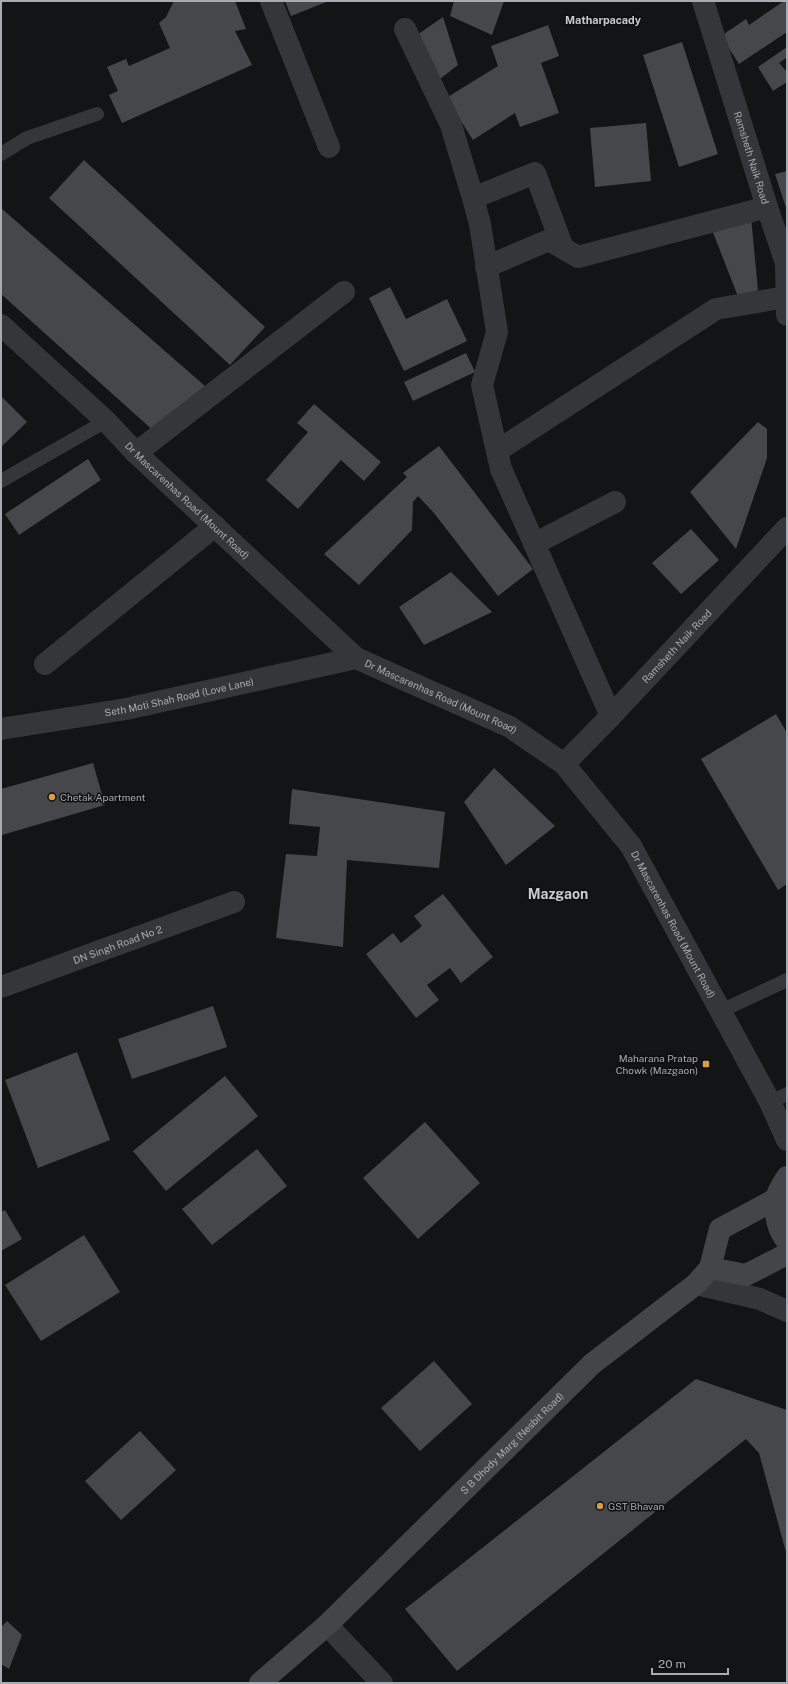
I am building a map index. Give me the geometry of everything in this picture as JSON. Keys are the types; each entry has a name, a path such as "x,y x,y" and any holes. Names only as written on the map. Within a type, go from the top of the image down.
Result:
{"main road":[{"path":"787,1177 782,1184 776,1199 777,1219 783,1236 787,1241"},
{"path":"776,1199 720,1229 710,1268 746,1275 787,1254"},
{"name":"S B Dhody Marg (Nesbit Road)","path":"260,1683 328,1625 592,1364 696,1284 710,1268"}],"street":[{"path":"271,1 329,147"},
{"name":"Ramsheth Naik Road","path":"703,1 767,207 786,263 787,306"},
{"path":"405,29 451,125 474,198 497,332 482,385 501,470 611,716"},
{"path":"474,198 535,173 563,248"},
{"path":"486,267 549,240 578,258 767,207"},
{"path":"136,453 344,292"},
{"path":"497,451 716,309 787,306"},
{"name":"Dr Mascarenhas Road (Mount Road)","path":"1,326 106,421 136,453 356,658 510,727 564,764 632,846 720,1011 778,1098 787,1140"},
{"path":"534,544 615,502"},
{"path":"45,664 215,526"},
{"name":"Ramsheth Naik Road","path":"564,764 787,528"},
{"name":"Seth Moti Shah Road (Love Lane)","path":"1,729 126,709 356,658"},
{"name":"DN Singh Road No 2","path":"1,987 234,902"},
{"path":"696,1284 760,1299 787,1310"},
{"path":"328,1625 382,1683"}],"lane":[{"path":"1,154 27,138 97,114"},
{"path":"1,481 106,421"},
{"path":"720,1011 787,980"}],"building":[{"path":"174,1 235,1 246,29 235,31 252,65 122,123 109,95 118,91 107,67 126,59 129,66 170,48 159,23 166,17"},
{"path":"285,1 329,1 291,16"},
{"path":"454,1 504,1 492,35 450,16"},
{"path":"784,1 787,1 787,32 739,64 721,36 746,19 749,25"},
{"path":"443,17 458,65 440,79 417,35"},
{"path":"548,25 559,56 541,63 559,113 520,127 515,113 473,140 446,98 498,66 491,46"},
{"path":"682,42 718,154 679,167 643,55"},
{"path":"787,47 787,59 786,58 779,63 787,72 787,82 773,91 758,67"},
{"path":"646,123 651,181 595,187 590,128"},
{"path":"84,160 265,327 230,365 49,198"},
{"path":"787,171 787,211 775,174"},
{"path":"1,208 205,386 156,433 1,294"},
{"path":"751,217 758,290 739,299 712,230"},
{"path":"390,287 406,319 447,299 467,341 404,371 369,298"},
{"path":"466,353 475,372 413,401 404,382"},
{"path":"1,396 27,422 1,447"},
{"path":"314,404 381,462 364,481 341,460 298,509 266,480 308,432 297,423"},
{"path":"758,422 767,429 767,458 736,549 690,492"},
{"path":"439,446 533,569 498,596 434,513 418,496 413,502 412,530 359,585 324,554 407,477 403,473"},
{"path":"88,459 101,480 19,535 5,514"},
{"path":"691,529 719,560 681,594 652,563"},
{"path":"451,572 492,612 424,645 399,607"},
{"path":"776,714 787,733 787,884 778,890 701,759"},
{"name":"Chetak Apartment","path":"93,763 105,805 2,835 1,789"},
{"path":"494,768 555,826 506,865 464,802"},
{"path":"292,789 445,812 439,868 347,860 343,947 276,938 286,854 317,856 320,827 289,824"},
{"path":"443,894 493,957 461,983 450,968 427,985 439,1000 416,1018 366,954 393,933 401,943 422,926 414,916"},
{"path":"213,1006 227,1047 132,1079 118,1039"},
{"path":"77,1052 110,1140 38,1168 5,1080"},
{"path":"225,1076 258,1116 166,1191 133,1151"},
{"path":"425,1122 480,1183 418,1239 363,1178"},
{"path":"257,1149 287,1186 212,1245 182,1209"},
{"path":"5,1210 22,1239 1,1251 1,1212"},
{"path":"84,1235 120,1292 41,1341 5,1285"},
{"path":"434,1361 472,1404 420,1451 381,1408"},
{"name":"GST Bhavan","path":"696,1379 787,1410 787,1556 759,1453 746,1439 457,1671 405,1609"},
{"path":"140,1431 176,1470 121,1520 85,1481"},
{"path":"7,1621 22,1635 9,1669 1,1664 1,1627"}],"place":[{"name":"Chetak Apartment","path":"52,797"},
{"name":"Maharana Pratap Chowk (Mazgaon)","path":"706,1064"},
{"name":"GST Bhavan","path":"600,1506"}],"district":[{"name":"Matharpacady","path":"603,20"},
{"name":"Mazgaon","path":"558,894"}]}
